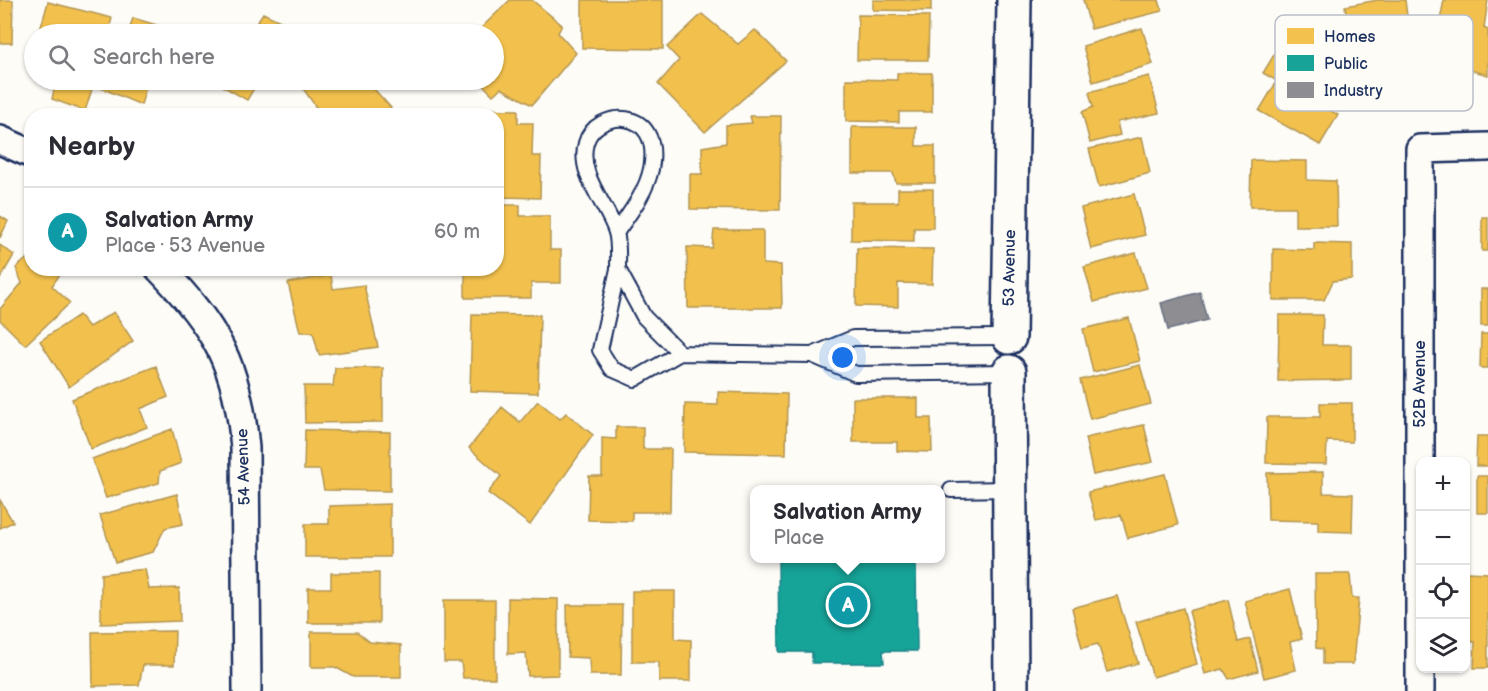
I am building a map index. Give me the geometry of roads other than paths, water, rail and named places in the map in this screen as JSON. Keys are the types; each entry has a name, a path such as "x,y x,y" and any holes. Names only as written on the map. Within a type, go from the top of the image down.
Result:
{"street":[{"name":"53 Avenue","path":"1009,337 1014,0"},
{"path":"0,140 24,150"},
{"name":"52B Avenue","path":"1420,691 1420,149 1488,147"},
{"name":"54 Avenue","path":"167,276 193,304 218,340 233,375 242,411 245,448 247,691"},
{"path":"1009,337 1011,691"}],"lane":[{"path":"616,233 641,195 651,170 652,145 645,128 635,121 617,118 597,128 586,142 586,169 616,233 618,269 600,350 612,369 635,379 680,353 812,355 856,374 1009,372"},
{"path":"618,269 644,317 680,353"},
{"path":"812,355 853,338 1009,337"},
{"path":"951,490 1010,489"}],"place":[{"name":"Salvation Army","path":"848,605"}]}
